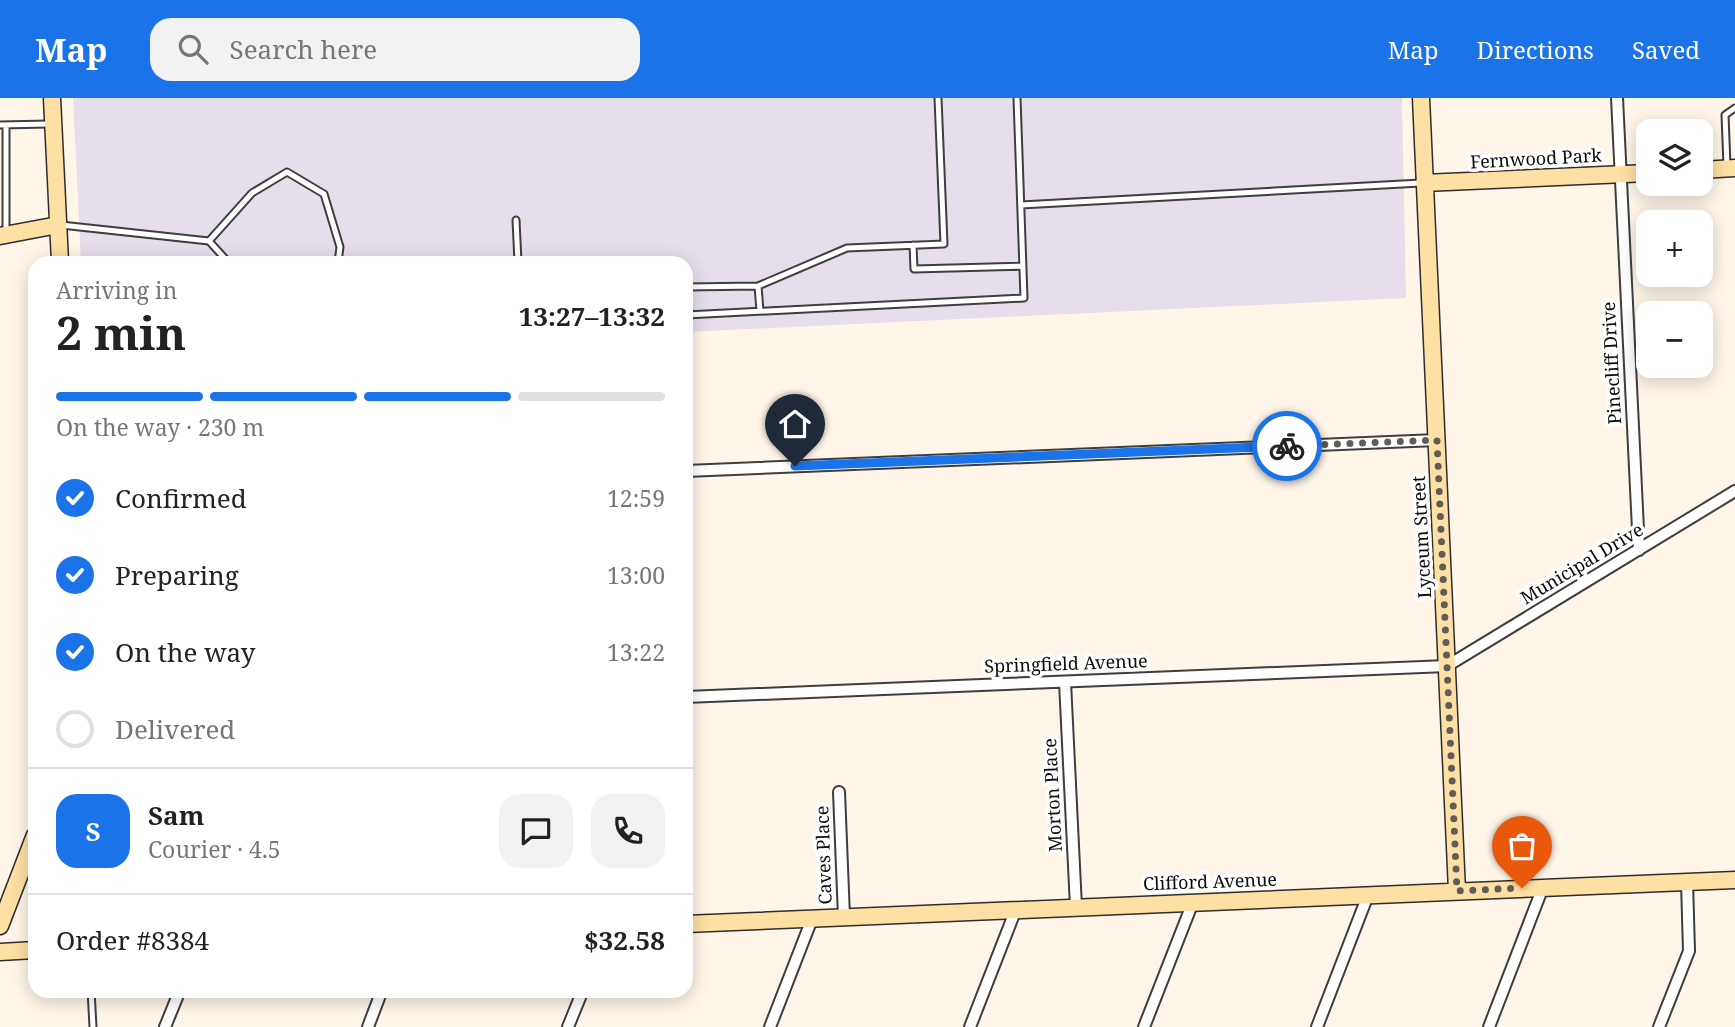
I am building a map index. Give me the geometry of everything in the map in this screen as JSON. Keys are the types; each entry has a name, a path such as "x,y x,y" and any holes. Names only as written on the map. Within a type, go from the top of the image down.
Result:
{"main road":[{"path":"52,98 60,256"},
{"name":"Lyceum Street","path":"1421,98 1457,891"},
{"path":"1713,170 1731,169"},
{"name":"Fernwood Park","path":"1424,183 1636,173"},
{"path":"3,236 58,225"},
{"path":"0,926 6,890 28,849"},
{"name":"Clifford Avenue","path":"693,924 1735,880"},
{"path":"0,952 28,950"}],"street":[{"name":"Pinecliff Drive","path":"1617,98 1639,550"},
{"path":"693,471 1437,440"},
{"name":"Municipal Drive","path":"1447,666 1735,491"},
{"name":"Springfield Avenue","path":"693,697 1447,666"},
{"name":"Morton Place","path":"1065,682 1076,907"},
{"name":"Caves Place","path":"839,792 844,917"},
{"path":"1659,1027 1689,951 1687,881"},
{"path":"1489,1027 1543,887"},
{"path":"1317,1027 1368,895"},
{"path":"1144,1027 1193,902"},
{"path":"970,1027 1016,909"},
{"path":"769,1027 813,919"},
{"path":"165,1027 177,998"},
{"path":"368,1027 380,998"},
{"path":"568,1027 580,998"}],"lane":[{"path":"693,287 758,286 847,248 944,244 938,98"},
{"path":"693,315 1024,299 1017,98"},
{"path":"1731,169 1725,115 1735,107"},
{"path":"3,236 3,125 54,124"},
{"path":"209,241 252,193 287,172 324,194 340,247 339,256"},
{"path":"1021,205 1424,183"},
{"path":"516,220 517,256"},
{"path":"58,225 209,241 223,256"},
{"path":"913,245 914,269 1023,265"},
{"path":"758,286 760,311"},
{"path":"91,998 93,1027"}],"shaded area":[{"path":"73,98 1402,98 1406,298 693,332 693,256 81,256"}],"way so far":[{"path":"1287,446 1437,440 1457,891 1522,888"}],"route":[{"path":"795,466 1287,446"}]}
